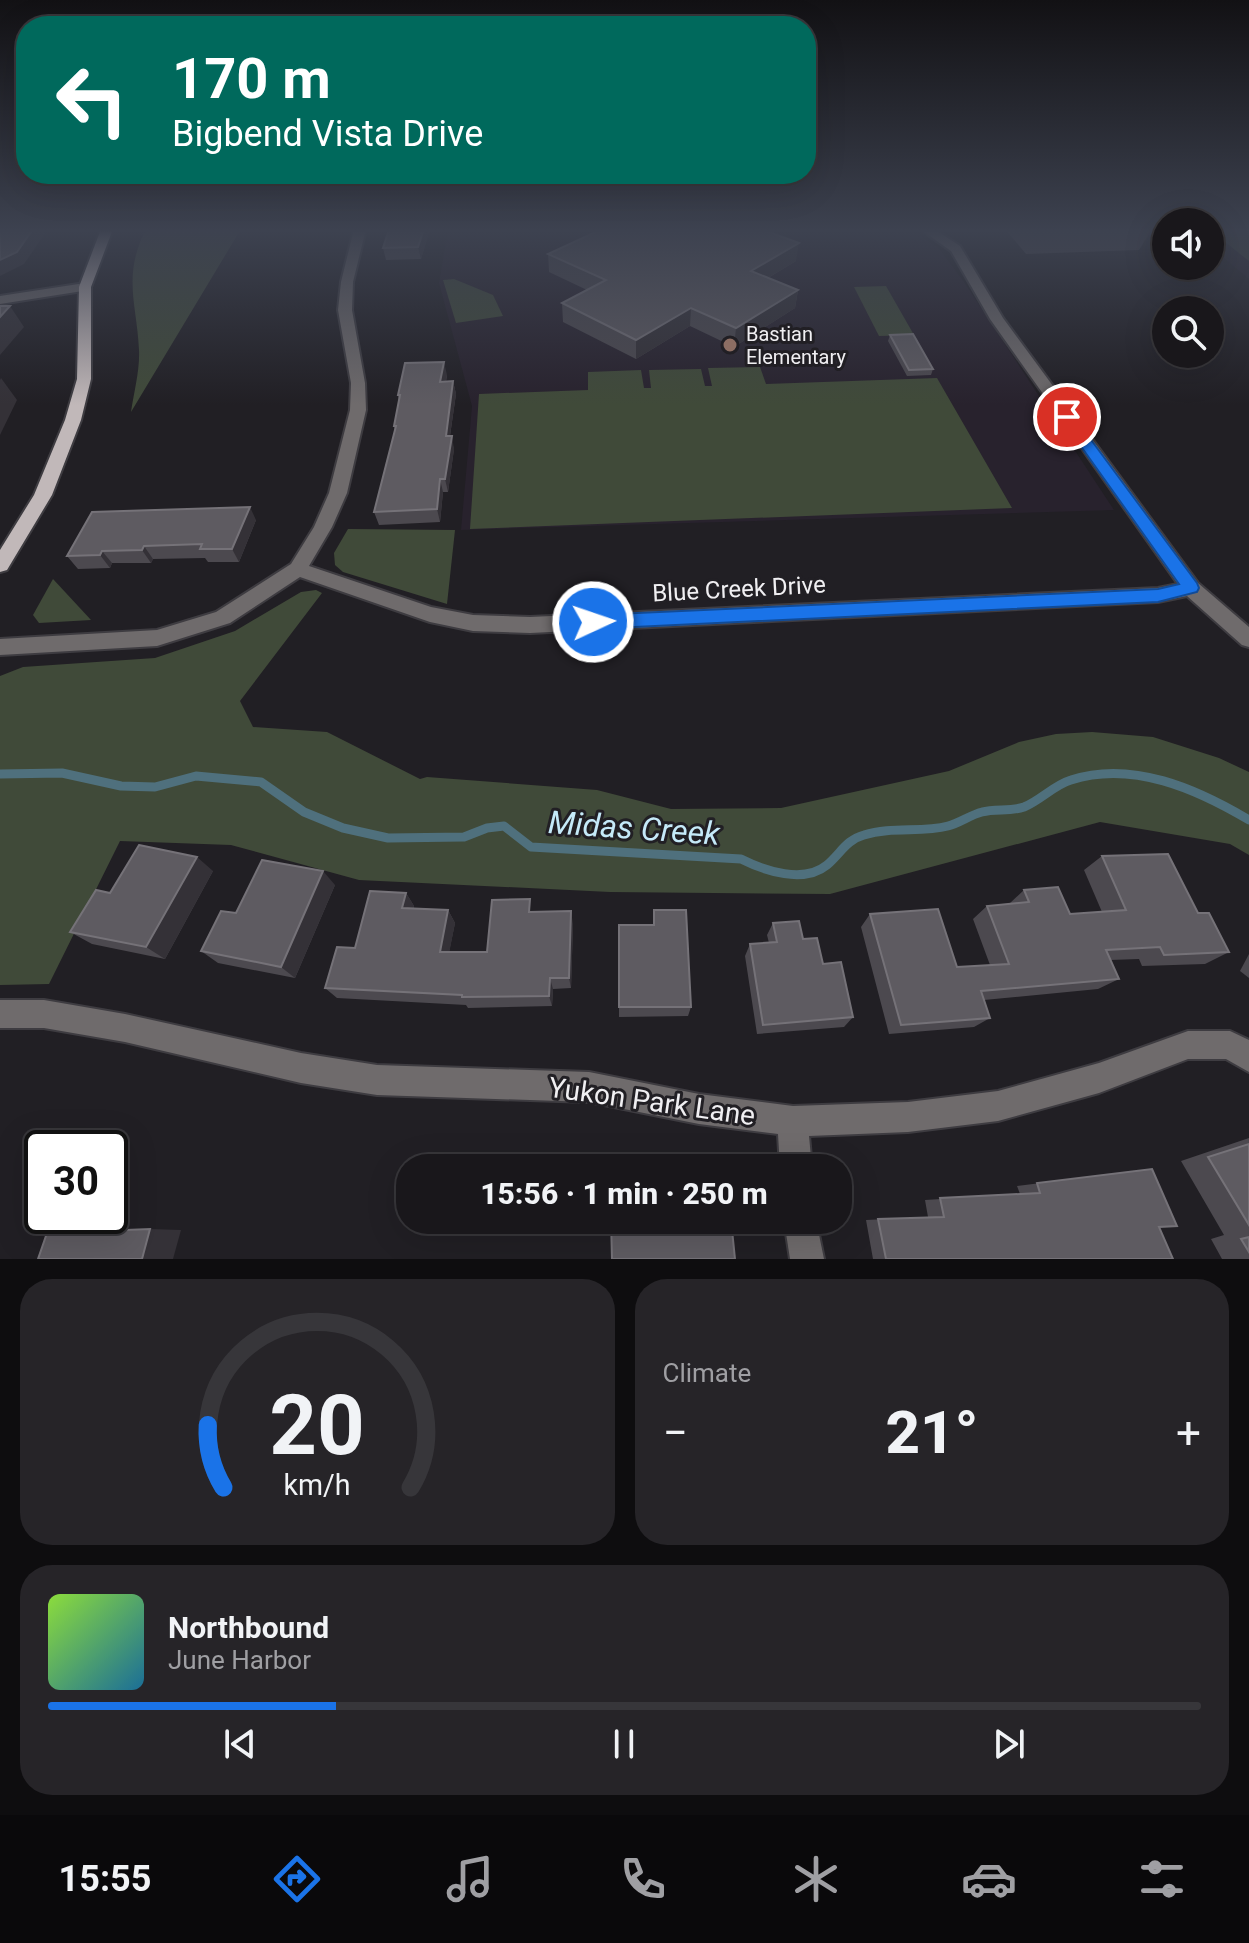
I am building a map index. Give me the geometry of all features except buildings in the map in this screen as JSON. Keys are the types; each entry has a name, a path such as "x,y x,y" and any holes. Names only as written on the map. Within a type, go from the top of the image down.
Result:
{"main road":[{"path":"0,565 43,495 73,420 84,379 85,288"}],"street":[{"path":"0,300 80,288"},
{"path":"0,647 157,638 223,618 298,569 323,527 338,493 358,410 358,383 345,310 347,288"},
{"path":"979,288 997,319 1191,588 1249,639"},
{"name":"Blue Creek Drive","path":"298,569 430,614 473,623 530,625 1158,595 1191,588"},
{"name":"Yukon Park Lane","path":"0,1014 44,1014 71,1018 301,1068 377,1080 589,1087 699,1109 793,1121 908,1117 998,1106 1099,1078 1188,1045 1230,1045 1249,1057"},
{"path":"793,1121 795,1154"},
{"path":"803,1234 807,1259"}],"shaded area":[{"name":"Bastian Elementary","path":"440,288 968,288 1114,510 461,530 472,406"}],"green space":[{"path":"206,288 131,412 139,358 133,290"},
{"path":"445,288 475,288 493,295 503,316 456,323"},
{"path":"854,288 887,288 914,335 879,336"},
{"path":"760,367 766,384 937,378 1012,508 470,529 479,394 588,390 588,372 641,370 644,388 651,388 649,370 701,369 705,386 712,386 708,368"},
{"path":"348,529 455,530 447,604 343,572 335,565 334,553"},
{"path":"53,579 91,620 39,623 33,615"},
{"path":"316,590 322,593 240,701 253,727 327,732 420,779 427,777 597,790 671,809 781,808 949,771 1019,742 1056,734 1092,732 1153,737 1219,758 1249,772 1249,855 1230,844 1100,822 830,894 610,892 359,880 231,845 120,841 49,984 0,985 0,676 23,667 155,658 235,631 301,592"}],"waterway":[{"name":"Midas Creek","path":"0,774 62,773 121,786 155,787 196,776 261,782 304,812 343,828 388,838 464,837 487,828 504,826 531,847 741,859 761,868 796,875 818,871 858,837 885,831 938,828 982,812 1019,808 1065,782 1094,775 1117,773 1163,781 1186,788 1249,820"}],"place":[{"name":"Bastian Elementary","path":"730,345"}],"route":[{"path":"593,622 1158,595 1191,588 1067,417"}]}
